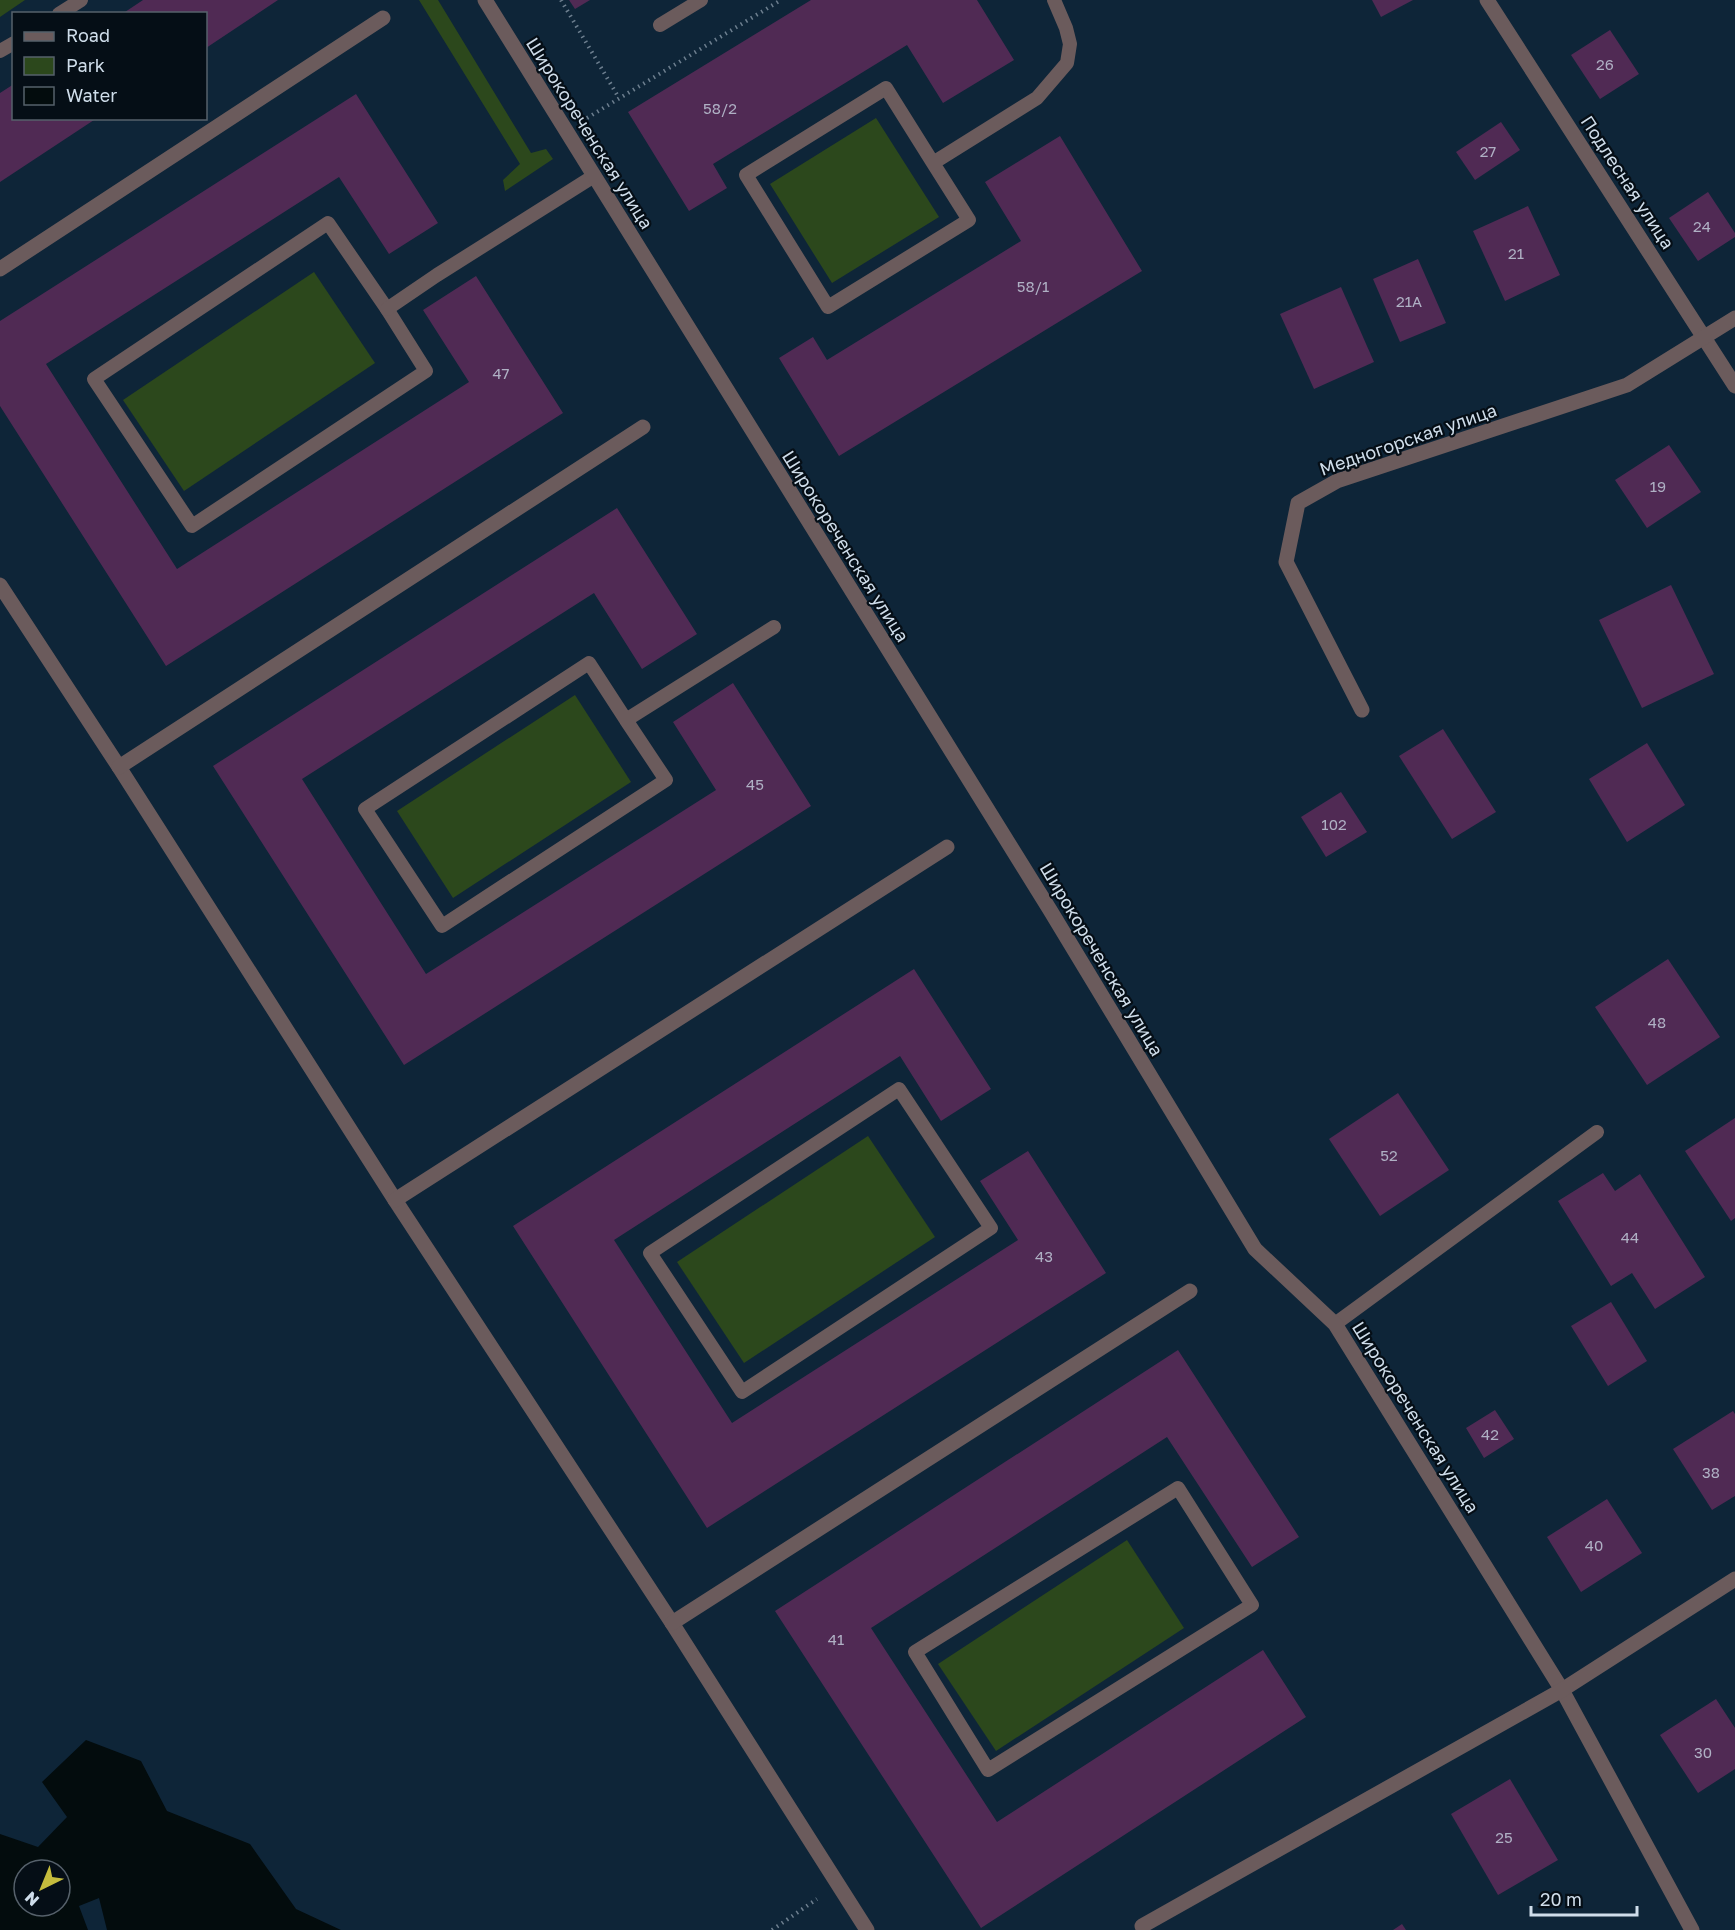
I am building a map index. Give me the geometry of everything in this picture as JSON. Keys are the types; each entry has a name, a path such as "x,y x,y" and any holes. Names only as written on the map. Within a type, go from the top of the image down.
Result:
{"street":[{"name":"Широкореченская улица","path":"485,0 1044,901 1255,1249 1335,1324 1562,1690 1692,1930"},
{"name":"Подлесная улица","path":"1487,0 1735,386"},
{"path":"0,269 383,18"},
{"name":"Медногорская улица","path":"1362,710 1286,562 1298,502 1337,481 1627,385 1735,318"},
{"path":"119,767 643,427"},
{"path":"0,585 395,1200 672,1623 867,1930"},
{"path":"395,1200 947,847"},
{"path":"672,1623 1190,1291"},
{"path":"1142,1926 1562,1690 1735,1579"}],"lane":[{"path":"62,12 81,0"},
{"path":"660,25 701,0"},
{"path":"933,163 1037,98 1067,63 1070,44 1054,0"},
{"path":"886,88 933,163 969,219 828,307 746,175 886,88"},
{"path":"387,309 436,275 594,176"},
{"path":"328,223 387,309 426,371 192,526 94,379 328,223"},
{"path":"626,720 774,627"},
{"path":"589,663 626,720 666,780 442,926 365,808 589,663"},
{"path":"899,1089 991,1228 742,1392 650,1253 899,1089"},
{"path":"1335,1324 1597,1132"},
{"path":"1178,1488 1252,1605 988,1770 915,1652 1178,1488"}],"path":[{"path":"561,0 619,98"},
{"path":"566,131 781,0"},
{"path":"772,1930 823,1895 824,1862"}],"green space":[{"path":"0,0 25,0 0,17"},
{"path":"419,0 438,0 531,153 546,149 553,159 505,191 503,180 520,164"},
{"path":"876,118 939,217 832,283 770,184"},
{"path":"314,272 375,363 184,491 123,400"},
{"path":"575,695 631,782 453,898 397,811"},
{"path":"868,1136 935,1237 744,1363 677,1262"},
{"path":"1127,1540 1184,1628 996,1751 938,1664"}],"water":[{"path":"86,1740 141,1761 167,1811 250,1844 296,1909 341,1930 107,1930 99,1898 79,1906 88,1930 0,1930 0,1834 38,1847 67,1817 42,1782"}],"building":[{"path":"143,0 278,0 207,47 207,12 125,12"},
{"path":"569,0 590,0 575,9"},
{"path":"811,0 977,0 1014,60 943,103 907,45 713,164 727,188 689,211 628,112"},
{"path":"1372,0 1413,0 1381,17"},
{"path":"1610,30 1639,74 1600,99 1571,55"},
{"path":"12,85 12,120 94,120 0,182 0,93"},
{"path":"356,94 438,223 389,254 339,177 46,364 177,569 469,382 423,310 476,276 563,413 166,666 0,406 0,321"},
{"path":"1501,122 1520,150 1475,180 1456,152"},
{"path":"1060,136 1142,271 839,456 779,358 813,337 827,360 1021,241 985,182"},
{"path":"1708,192 1735,233 1735,237 1698,261 1669,218"},
{"path":"1528,206 1560,275 1505,301 1473,231"},
{"path":"1418,259 1446,323 1400,342 1373,279"},
{"path":"1341,287 1374,362 1314,389 1280,314"},
{"path":"1669,445 1701,492 1647,528 1615,480"},
{"path":"617,508 697,634 642,669 594,593 302,779 426,974 716,790 673,722 733,683 811,806 404,1065 213,766"},
{"path":"1671,585 1714,674 1642,708 1599,620"},
{"path":"1443,729 1496,812 1452,839 1399,756"},
{"path":"1647,743 1685,805 1627,842 1589,779"},
{"path":"1341,792 1367,832 1326,857 1301,817"},
{"path":"1668,959 1720,1037 1647,1085 1595,1007"},
{"path":"914,969 991,1089 941,1121 900,1056 614,1240 732,1423 1018,1240 980,1181 1028,1151 1106,1273 707,1528 513,1226"},
{"path":"1398,1093 1449,1170 1380,1216 1329,1139"},
{"path":"1735,1118 1735,1218 1731,1221 1685,1151"},
{"path":"1603,1173 1615,1191 1640,1174 1705,1277 1655,1309 1632,1273 1611,1286 1558,1201"},
{"path":"1611,1302 1647,1361 1608,1386 1571,1326"},
{"path":"1178,1350 1299,1537 1252,1567 1167,1437 871,1628 997,1822 1263,1650 1306,1717 981,1928 775,1611"},
{"path":"1495,1410 1514,1439 1484,1458 1466,1428"},
{"path":"1733,1411 1735,1414 1735,1496 1712,1510 1673,1449"},
{"path":"1607,1499 1642,1553 1581,1592 1547,1537"},
{"path":"1716,1699 1735,1728 1735,1769 1698,1793 1660,1735"},
{"path":"1510,1779 1558,1860 1498,1895 1451,1814"},
{"path":"1402,1924 1406,1930 1393,1930"}]}
